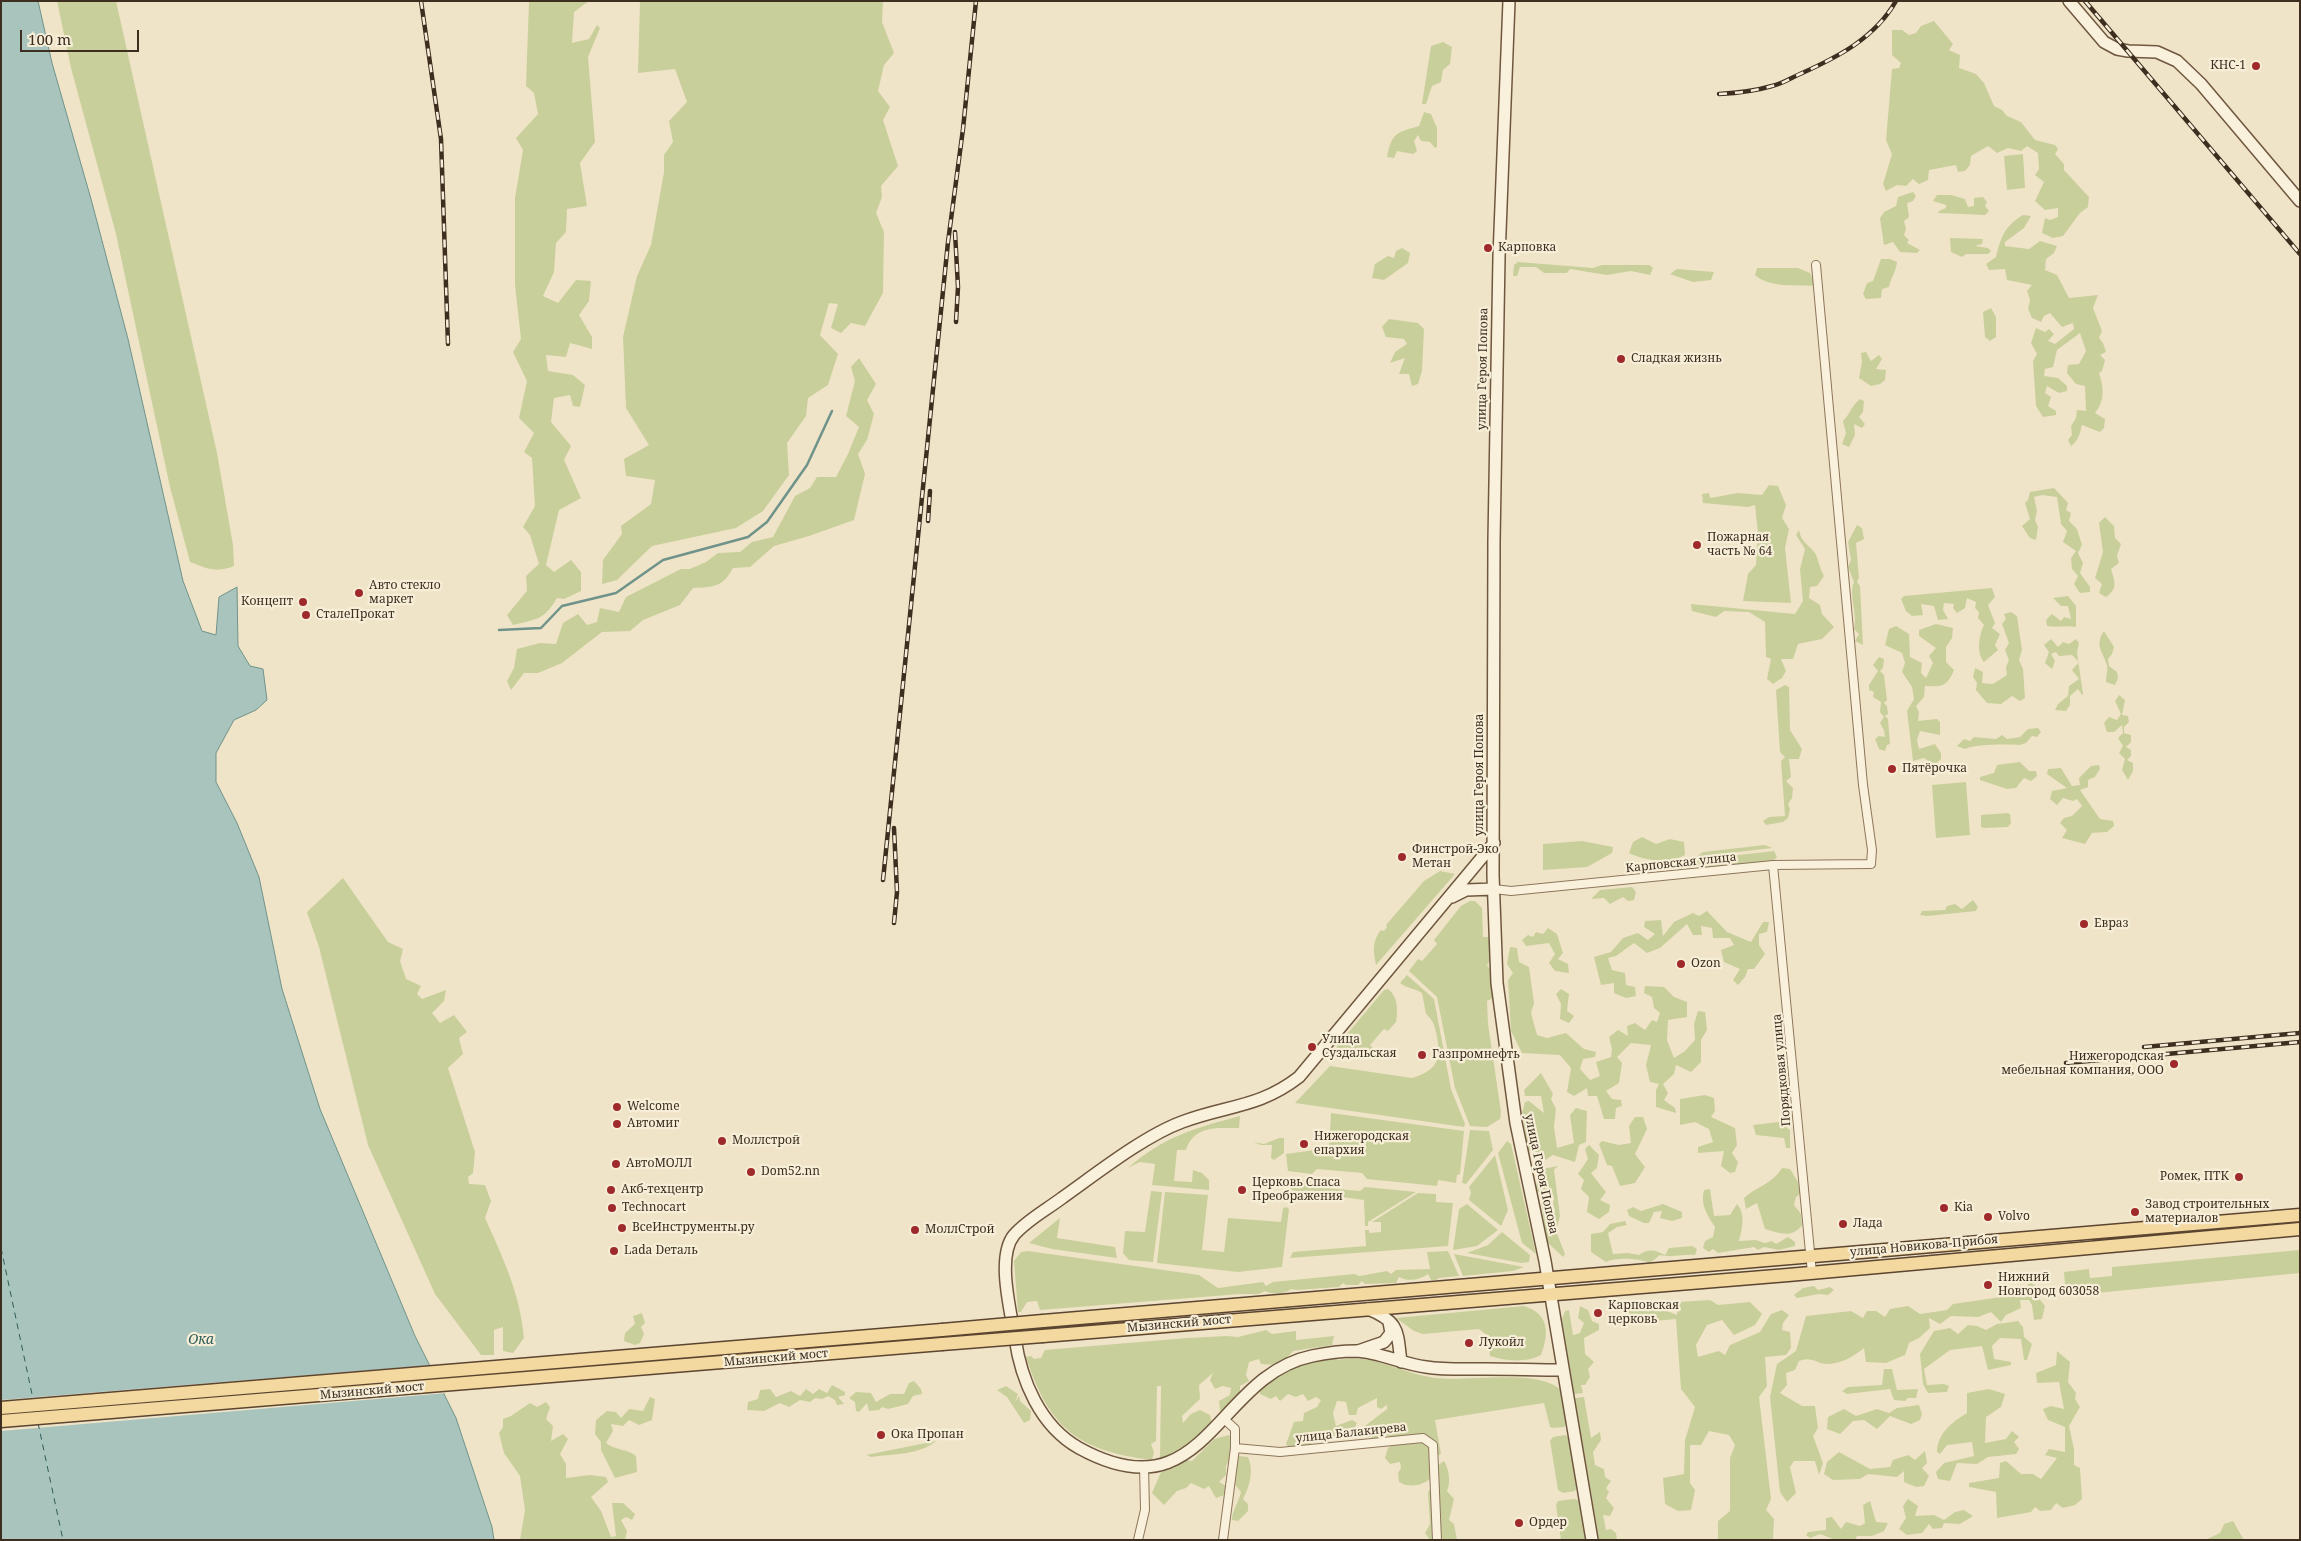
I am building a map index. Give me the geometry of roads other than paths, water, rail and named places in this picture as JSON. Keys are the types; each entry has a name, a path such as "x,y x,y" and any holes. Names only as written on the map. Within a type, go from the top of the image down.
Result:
{"main road":[{"name":"улица Новикова-Прибоя","path":"1548,1278 2300,1215"},
{"name":"улица Новикова-Прибоя","path":"1550,1293 1812,1273 2300,1229"},
{"name":"Мызинский мост","path":"1,1421 632,1364 942,1330 1548,1278"},
{"name":"Мызинский мост","path":"1,1408 942,1344 1550,1293"}],"street":[{"name":"улица Героя Попова","path":"1509,1 1499,257 1494,541 1494,889 1497,984 1506,1062 1516,1123 1548,1278 1592,1540"},
{"path":"2069,1 2104,42 2122,50 2157,52 2177,61 2201,84 2300,201"},
{"name":"Карповская улица","path":"1494,889 1520,890 1773,865 1871,864 1872,850 1862,776 1816,264"},
{"path":"1494,843 1299,1077 1280,1092 1265,1098 1183,1121 1158,1132 1043,1212 1014,1236 1009,1244 1006,1279 1018,1357 1027,1386 1049,1424 1073,1445 1113,1463 1144,1466 1176,1460 1195,1447 1256,1386 1294,1362 1332,1352 1358,1351 1401,1362 1447,1369 1563,1370"},
{"name":"Порядковая улица","path":"1773,865 1812,1273"},
{"path":"1450,898 1466,890 1494,889"},
{"path":"1367,1308 1383,1315 1396,1327 1401,1362"},
{"path":"1358,1351 1384,1342 1391,1333 1389,1321"},
{"path":"1223,1540 1235,1448 1235,1429 1224,1419"},
{"name":"улица Балакирева","path":"1235,1448 1280,1452 1423,1438 1433,1445 1437,1540"},
{"path":"1138,1540 1145,1510 1144,1466"}],"water":[{"name":"Ока","path":"1,1 38,1 52,63 128,339 183,581 202,631 216,635 219,597 237,587 238,646 250,666 263,669 267,700 256,710 234,720 216,753 216,782 237,823 259,877 282,989 320,1109 415,1336 456,1418 492,1527 494,1540 1,1540"}],"waterway":[{"path":"499,630 541,628 562,606 616,593 663,560 748,537 767,522 807,465 832,411"}],"railway":[{"path":"421,1 441,139 448,344"},
{"path":"883,880 948,242 963,129 976,1"},
{"path":"1719,94 1776,85 1828,61 1866,36 1877,26 1896,1"},
{"path":"2085,1 2300,254"},
{"path":"955,232 958,287 956,322"},
{"path":"928,521 930,491"},
{"path":"894,828 897,892 894,923"},
{"path":"2144,1047 2300,1033"},
{"path":"2066,1063 2300,1042"}],"place":[{"name":"КНС-1","path":"2256,66"},
{"name":"Карповка","path":"1488,248"},
{"name":"Сладкая жизнь","path":"1621,359"},
{"name":"Пожарная часть № 64","path":"1697,545"},
{"name":"Авто стекло маркет","path":"359,593"},
{"name":"Концепт","path":"303,602"},
{"name":"СталеПрокат","path":"306,615"},
{"name":"Пятёрочка","path":"1892,769"},
{"name":"Финстрой-Эко Метан","path":"1402,857"},
{"name":"Евраз","path":"2084,924"},
{"name":"Ozon","path":"1681,964"},
{"name":"Улица Суздальская","path":"1312,1047"},
{"name":"Газпромнефть","path":"1422,1055"},
{"name":"Нижегородская мебельная компания, ООО","path":"2174,1064"},
{"name":"Welcome","path":"617,1107"},
{"name":"Автомиг","path":"617,1124"},
{"name":"Моллcтрой","path":"722,1141"},
{"name":"Нижегородская епархия","path":"1304,1144"},
{"name":"АвтоМОЛЛ","path":"616,1164"},
{"name":"Dom52.nn","path":"751,1172"},
{"name":"Ромек, ПТК","path":"2239,1177"},
{"name":"Акб-техцентр","path":"611,1190"},
{"name":"Церковь Спаса Преображения","path":"1242,1190"},
{"name":"Technocart","path":"612,1208"},
{"name":"Kia","path":"1944,1208"},
{"name":"Завод строительных материалов","path":"2135,1212"},
{"name":"Volvo","path":"1988,1217"},
{"name":"Лада","path":"1843,1224"},
{"name":"ВсеИнструменты.ру","path":"622,1228"},
{"name":"МоллСтрой","path":"915,1230"},
{"name":"Lada Dеталь","path":"614,1251"},
{"name":"Нижний Новгород 603058","path":"1988,1285"},
{"name":"Карповская церковь","path":"1598,1313"},
{"name":"Лукойл","path":"1469,1343"},
{"name":"Ока Пропан","path":"881,1435"},
{"name":"Ордер","path":"1519,1523"}]}
